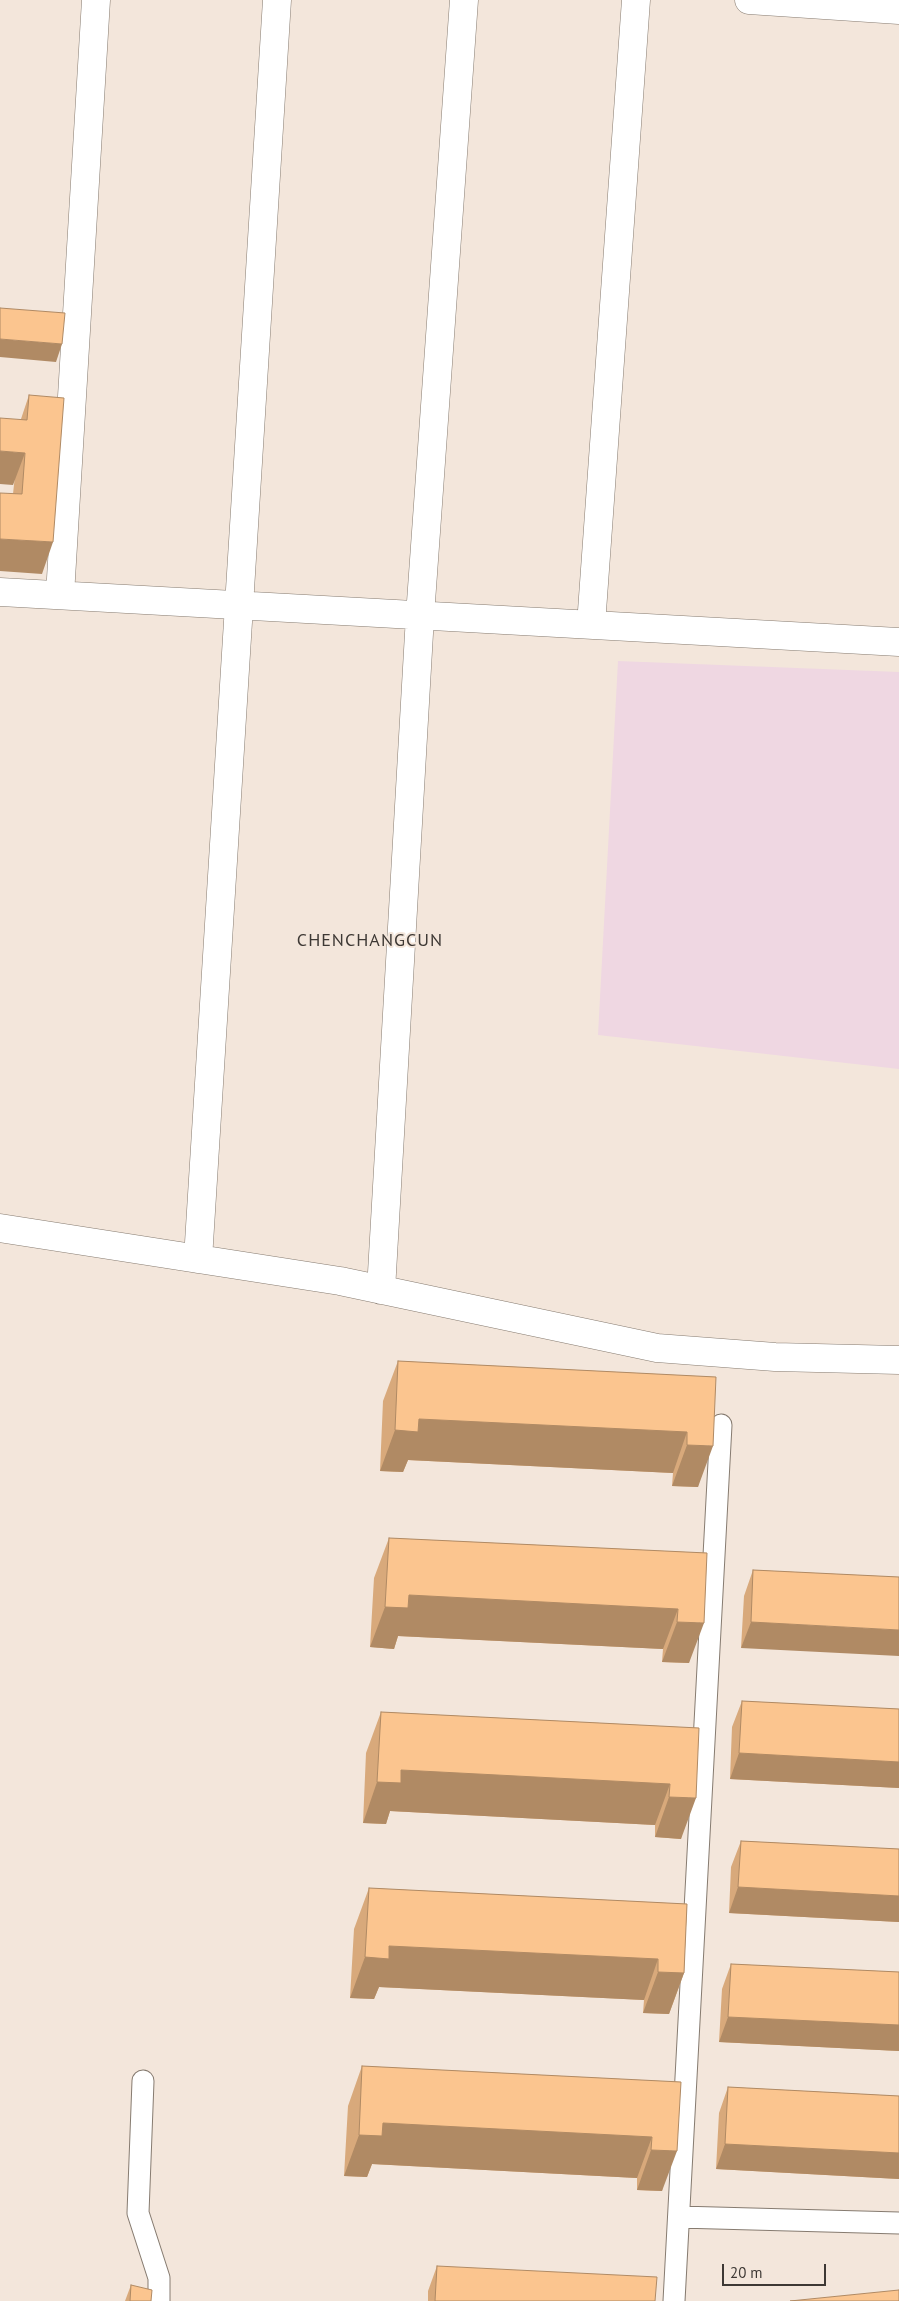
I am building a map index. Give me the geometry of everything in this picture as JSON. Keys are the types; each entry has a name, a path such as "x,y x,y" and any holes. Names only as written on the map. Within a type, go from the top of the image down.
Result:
{"street":[{"path":"60,595 96,0"},
{"path":"198,1259 277,0"},
{"path":"381,1290 420,616 464,0"},
{"path":"591,625 636,0"},
{"path":"749,0 899,10"},
{"path":"0,592 899,642"},
{"path":"0,1228 381,1290 657,1348 775,1357 899,1360"}],"lane":[{"path":"674,2301 721,1425"},
{"path":"142,2081 138,2213 159,2278 159,2301"},
{"path":"679,2217 899,2224"}],"shaded area":[{"path":"618,661 899,672 899,1069 598,1035"}],"building":[{"path":"0,308 65,313 62,344 0,339"},
{"path":"29,395 64,398 53,542 0,539 0,493 22,494 25,453 0,451 0,418 27,420"},
{"path":"398,1361 716,1377 713,1446 687,1445 687,1432 419,1419 418,1432 395,1430"},
{"path":"389,1538 707,1553 704,1623 677,1622 678,1609 409,1595 408,1608 385,1607"},
{"path":"753,1570 899,1577 899,1630 751,1622"},
{"path":"742,1701 899,1709 899,1762 739,1753"},
{"path":"381,1712 699,1728 696,1798 669,1797 670,1784 401,1770 401,1783 377,1782"},
{"path":"741,1841 899,1849 899,1896 738,1887"},
{"path":"369,1888 687,1904 684,1973 658,1972 658,1959 389,1946 389,1959 365,1957"},
{"path":"731,1964 899,1972 899,2025 728,2017"},
{"path":"362,2066 681,2082 677,2151 651,2150 652,2137 383,2123 382,2136 359,2135"},
{"path":"728,2087 899,2096 899,2153 725,2144"},
{"path":"437,2266 657,2277 655,2301 435,2301"},
{"path":"131,2285 152,2290 151,2301 130,2301"},
{"path":"899,2290 899,2301 790,2301"}],"district":[{"name":"CHENCHANGCUN","path":"370,941"}]}
